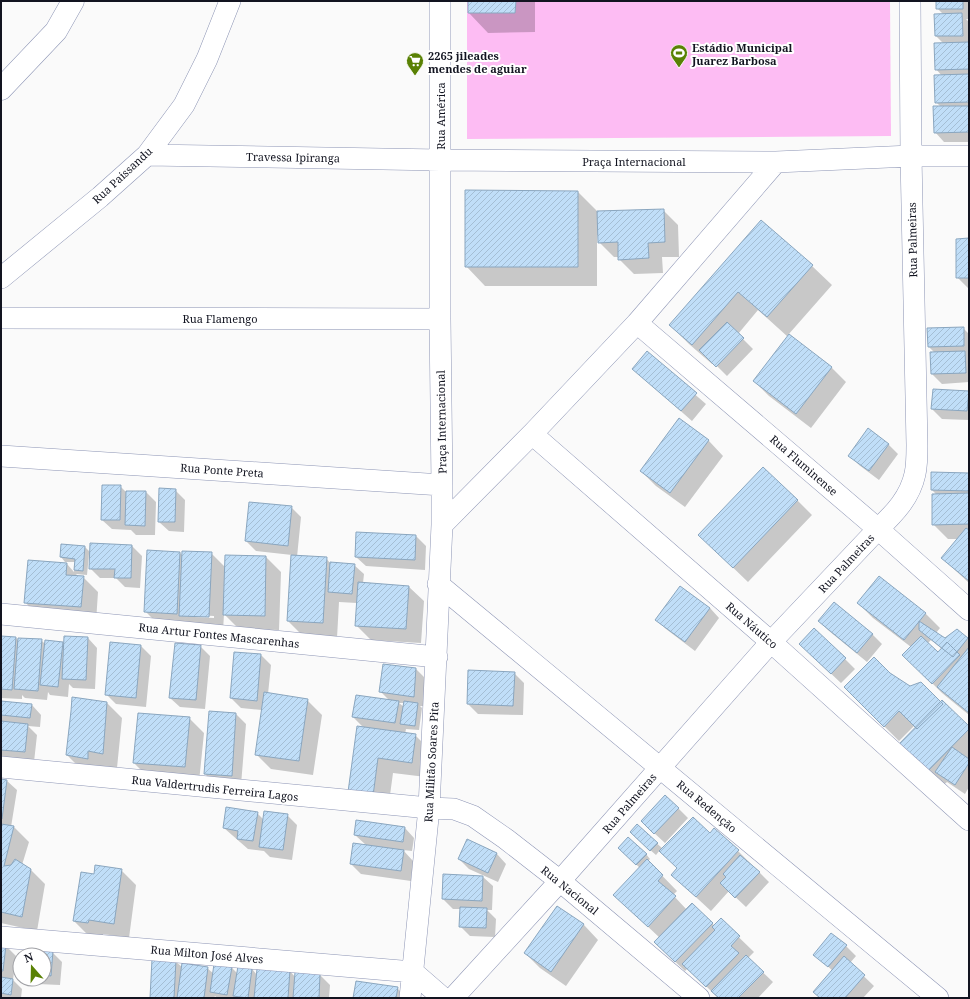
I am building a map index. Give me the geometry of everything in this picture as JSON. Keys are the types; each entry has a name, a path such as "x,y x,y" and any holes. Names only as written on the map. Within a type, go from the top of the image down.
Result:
{"highway":[{"path":"1,89 56,30 73,1"}],"street":[{"name":"Rua Paissandu","path":"1,278 100,197 147,154 184,105 207,59 230,1"},
{"name":"Rua América","path":"440,1 440,160"},
{"name":"Rua Palmeiras","path":"453,998 560,881 771,642 893,515 907,495 915,474 918,445 911,156 910,1"},
{"name":"Travessa Ipiranga","path":"147,154 440,160"},
{"name":"Praça Internacional","path":"442,525 440,160 776,162 911,156 969,156"},
{"path":"442,525 532,434 637,322 776,162"},
{"name":"Rua Flamengo","path":"1,318 440,319"},
{"name":"Rua Fluminense","path":"637,322 878,529 969,610"},
{"name":"Rua Náutico","path":"532,434 771,642 969,820"},
{"name":"Rua Ponte Preta","path":"1,456 442,485"},
{"name":"Rua Militão Soares Pita","path":"410,998 429,808 438,584 442,525"},
{"name":"Rua Redenção","path":"438,584 938,998"},
{"name":"Rua Artur Fontes Mascarenhas","path":"1,614 436,657"},
{"name":"Rua Valdertrudis Ferreira Lagos","path":"1,767 429,808"},
{"name":"Rua Nacional","path":"429,808 454,809 473,816 506,839 560,881 699,998"},
{"name":"Rua Milton José Alves","path":"1,937 413,972"},
{"path":"413,972 443,998"}],"shaded area":[{"name":"Estádio Municipal Juarez Barbosa","path":"467,1 890,1 891,136 467,139"}],"building":[{"path":"468,1 516,1 515,13 468,13"},
{"path":"936,1 963,1 963,9 936,9"},
{"path":"962,13 963,36 935,36 934,14"},
{"path":"969,42 969,69 935,70 934,43"},
{"path":"969,74 969,102 935,103 934,75"},
{"path":"933,106 969,106 969,132 934,133"},
{"path":"465,190 578,191 578,267 465,267"},
{"path":"664,209 665,242 648,243 649,258 618,260 618,242 598,243 597,211"},
{"path":"761,220 813,265 767,317 738,292 692,345 669,325"},
{"path":"969,238 969,278 956,278 956,239"},
{"path":"727,322 744,338 716,367 699,350"},
{"path":"964,327 964,346 928,347 927,328"},
{"path":"789,334 832,367 796,414 753,381"},
{"path":"647,351 697,393 681,411 632,369"},
{"path":"965,351 966,373 931,374 930,352"},
{"path":"933,389 969,391 967,411 931,409"},
{"path":"679,418 709,440 670,493 640,471"},
{"path":"868,428 889,444 869,471 848,456"},
{"path":"763,467 798,500 733,568 698,535"},
{"path":"931,472 969,473 969,491 931,490"},
{"path":"102,485 121,485 120,520 101,520"},
{"path":"159,488 176,489 175,522 158,522"},
{"path":"126,491 146,491 145,526 125,525"},
{"path":"969,493 969,524 932,525 932,494"},
{"path":"249,502 292,506 288,546 245,541"},
{"path":"966,528 969,530 969,581 941,558"},
{"path":"356,532 416,535 415,560 355,557"},
{"path":"90,543 132,545 131,578 114,578 115,569 89,569"},
{"path":"61,544 85,546 83,571 74,570 75,559 60,557"},
{"path":"147,550 180,552 177,614 144,612"},
{"path":"182,551 212,552 209,617 179,616"},
{"path":"225,555 266,556 265,616 223,615"},
{"path":"291,555 327,557 323,623 287,621"},
{"path":"28,560 67,563 66,575 84,576 81,607 24,603"},
{"path":"330,562 355,564 352,594 328,592"},
{"path":"879,576 926,613 904,640 857,603"},
{"path":"358,582 409,586 406,629 355,626"},
{"path":"680,586 710,608 685,642 655,620"},
{"path":"834,602 873,634 857,653 818,621"},
{"path":"919,621 945,638 957,629 968,638 953,657 919,630"},
{"path":"814,628 846,658 831,674 799,644"},
{"path":"1,636 16,637 12,690 1,689"},
{"path":"64,636 88,637 86,680 62,679"},
{"path":"921,636 938,652 947,642 960,655 932,684 902,655"},
{"path":"18,638 42,639 38,691 14,689"},
{"path":"45,640 63,642 58,687 40,685"},
{"path":"110,642 141,645 136,698 105,695"},
{"path":"175,643 201,645 196,700 169,698"},
{"path":"969,647 969,713 937,687"},
{"path":"234,652 261,654 257,701 230,698"},
{"path":"874,657 890,673 910,686 921,682 943,704 917,729 899,711 884,727 844,687"},
{"path":"383,664 416,668 414,697 379,692"},
{"path":"468,670 515,672 513,706 467,704"},
{"path":"264,692 308,699 299,761 255,755"},
{"path":"356,695 399,701 395,723 352,717"},
{"path":"72,697 107,702 103,754 88,751 88,759 66,755"},
{"path":"942,700 969,726 969,729 924,775 896,747"},
{"path":"1,701 32,704 30,718 1,715"},
{"path":"404,701 418,703 415,726 400,724"},
{"path":"209,711 236,713 232,776 204,774"},
{"path":"138,713 190,717 185,767 133,763"},
{"path":"1,721 28,724 25,752 1,750"},
{"path":"357,726 416,734 412,763 378,758 373,796 348,792"},
{"path":"952,747 969,759 969,763 955,785 935,772"},
{"path":"1,779 7,780 2,819 1,818"},
{"path":"665,795 679,808 654,834 641,821"},
{"path":"226,807 258,812 253,841 237,839 238,831 223,828"},
{"path":"264,811 288,814 283,850 259,847"},
{"path":"693,817 710,833 714,828 739,850 696,897 671,875 677,868 659,851"},
{"path":"356,820 405,827 403,842 354,835"},
{"path":"1,824 14,826 4,866 11,865 15,859 31,869 22,917 1,912"},
{"path":"637,824 658,843 650,851 630,832"},
{"path":"628,837 647,854 636,865 618,848"},
{"path":"467,839 497,853 488,873 458,859"},
{"path":"353,843 404,850 401,871 350,864"},
{"path":"740,855 760,872 735,898 720,883 726,877 723,874"},
{"path":"647,859 663,875 658,881 676,896 648,927 613,895"},
{"path":"95,865 122,869 114,924 89,920 88,923 73,921 81,872 94,874"},
{"path":"443,874 483,876 482,901 442,899"},
{"path":"692,903 713,923 675,962 654,942"},
{"path":"557,906 584,924 551,972 524,953"},
{"path":"460,907 487,908 486,928 459,927"},
{"path":"721,918 740,936 731,946 739,953 706,987 682,964 715,930 712,927"},
{"path":"831,933 847,945 828,967 813,955"},
{"path":"1,944 6,945 3,971 1,971"},
{"path":"746,955 764,972 738,998 719,998 711,991"},
{"path":"844,956 865,975 845,998 820,998 813,992"},
{"path":"152,959 176,960 174,998 150,998"},
{"path":"182,963 208,967 204,998 177,998"},
{"path":"214,964 232,967 227,995 210,992"},
{"path":"238,966 252,969 248,998 233,996"},
{"path":"257,969 290,970 288,998 254,998"},
{"path":"295,972 320,974 319,998 293,998"},
{"path":"1,977 12,979 11,995 1,993"},
{"path":"356,981 398,987 396,998 353,998"}],"place":[{"name":"Estádio Municipal Juarez Barbosa","path":"679,68"},
{"name":"2265 jileades mendes de aguiar","path":"415,76"}]}
